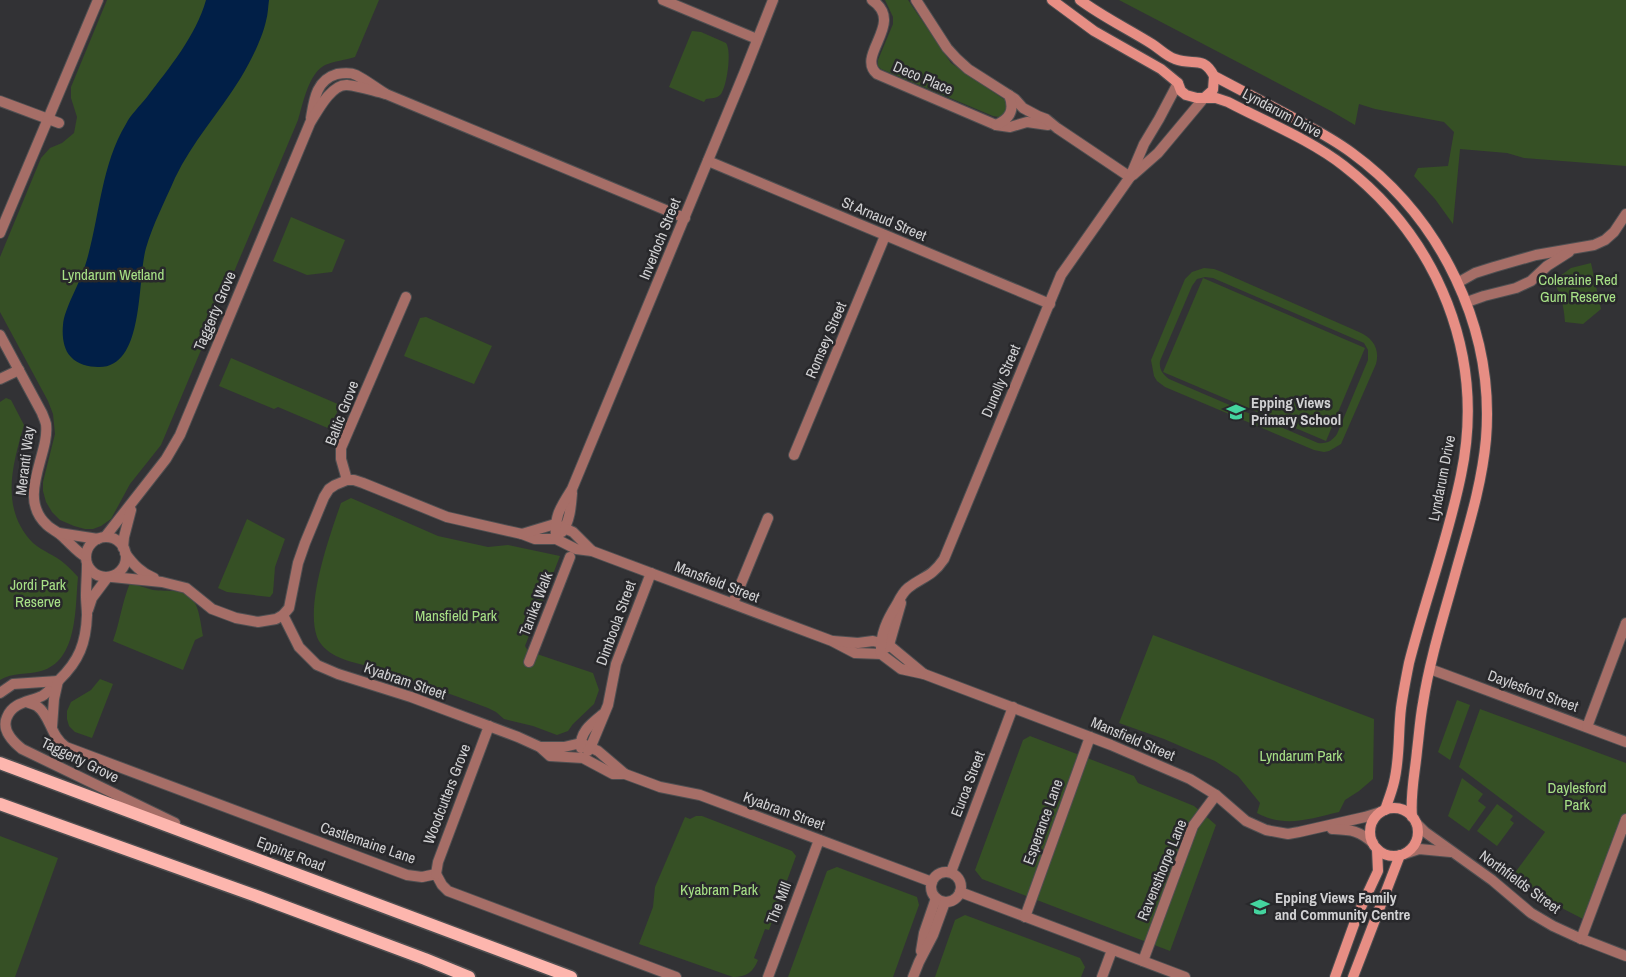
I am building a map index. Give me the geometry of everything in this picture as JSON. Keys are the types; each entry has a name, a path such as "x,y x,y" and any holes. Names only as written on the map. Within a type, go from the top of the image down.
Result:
{"main road":[{"name":"Epping Road","path":"0,763 571,977"},
{"path":"0,804 259,897 466,976"}],"street":[{"path":"0,234 98,0"},
{"path":"663,0 757,40"},
{"name":"Inverloch Street","path":"556,539 555,524 561,507 572,490 773,0"},
{"name":"Deco Place","path":"872,0 881,4 884,10 884,17 883,30 871,66 874,71 884,78 996,125 1010,127 1033,122 1057,128"},
{"name":"Deco Place","path":"916,0 947,48 968,69 1008,94 1023,108 1046,118 1057,128 1130,177"},
{"name":"Lyndarum Drive","path":"1052,0 1094,31 1146,60 1178,82 1181,91 1186,95 1197,98 1216,98 1228,102 1316,148 1343,165 1365,183 1408,230 1443,290 1464,362 1468,396 1467,437 1461,474 1446,536 1409,664 1401,708 1394,783 1383,811"},
{"name":"Lyndarum Drive","path":"1080,0 1102,16 1174,58 1189,63 1203,63 1208,66 1214,76 1324,134 1352,152 1398,193 1421,220 1459,282 1483,361 1486,394 1486,438 1481,477 1422,704 1412,787 1414,820"},
{"path":"1178,82 1179,73 1189,63"},
{"name":"Taggerty Grove","path":"101,538 133,502 169,454 180,435 310,123 315,94 324,80 334,75 353,74 386,94 685,218"},
{"path":"1204,98 1213,90 1214,76"},
{"name":"Dunolly Street","path":"885,643 903,593 936,570 944,559 1062,275 1130,177 1144,144 1159,120 1178,82"},
{"path":"996,125 1003,122 1012,109 1008,94"},
{"name":"Dunolly Street","path":"1130,177 1158,153 1204,98"},
{"path":"0,101 59,123"},
{"name":"St Arnaud Street","path":"708,161 1050,304"},
{"path":"1443,290 1475,273 1487,269 1536,256 1572,250 1605,240 1614,232 1626,214"},
{"name":"Romsey Street","path":"794,455 885,236"},
{"path":"1449,306 1516,288 1532,281 1547,266 1572,250"},
{"name":"Baltic Grove","path":"347,480 341,459 341,448 406,296"},
{"name":"Meranti Way","path":"0,335 42,412 46,425 45,438 35,479 36,509 46,524 58,533 86,561"},
{"path":"0,379 19,370"},
{"path":"58,533 92,539 116,540 134,564 147,576 186,588 212,609 236,618 258,622 267,621 283,615 289,608 298,563 324,497 329,489 347,480"},
{"name":"Mansfield Street","path":"347,480 363,483 446,517 535,538 556,539 576,549 592,551 733,603 832,641 855,653 880,654 901,669 924,674 1013,707 1190,779 1216,795 1246,821 1266,830 1288,834 1322,828 1383,811"},
{"name":"Inverloch Street","path":"556,539 565,528 570,511 572,490"},
{"name":"Taggerty Grove","path":"124,550 124,534 133,502"},
{"path":"733,603 768,518"},
{"name":"Mansfield Street","path":"522,534 555,524 573,532 592,551"},
{"path":"101,538 89,546 86,561 95,574 162,582"},
{"path":"110,577 122,570 125,564 124,550"},
{"name":"Tanika Walk","path":"529,662 570,557"},
{"name":"Taggerty Grove","path":"86,561 86,631 81,650 72,667 43,696 11,709 5,720 6,731 11,740 22,749 218,844"},
{"name":"Dimboola Street","path":"583,758 586,745 604,713 611,693 616,664 651,573"},
{"name":"Taggerty Grove","path":"87,613 92,598 110,577"},
{"name":"Kyabram Street","path":"283,615 299,647 317,665 489,726 540,747 550,756 583,758 613,774 625,774"},
{"path":"1586,727 1626,624"},
{"name":"Mansfield Street","path":"832,641 885,643 924,674"},
{"path":"880,654 885,643"},
{"name":"Daylesford Street","path":"1430,669 1626,742"},
{"path":"0,693 13,684 58,681 54,699 52,727"},
{"name":"Castlemaine Lane","path":"26,702 38,707 52,727 55,737 66,746 407,875 422,877 436,874"},
{"name":"Euroa Street","path":"951,872 1013,707"},
{"name":"Woodcutters Grove","path":"436,874 438,862 489,726"},
{"name":"Esperance Lane","path":"1025,917 1090,737"},
{"name":"Kyabram Street","path":"540,747 586,745 598,751 625,774 660,787 700,795 932,882"},
{"name":"Ravensthorpe Lane","path":"1143,961 1193,826 1216,795"},
{"path":"1335,977 1357,916 1378,870 1375,846 1370,835 1371,826 1375,818 1383,811 1392,808 1407,812 1414,820 1418,832 1416,841 1411,848 1402,854 1388,855 1375,846"},
{"path":"1581,939 1626,819"},
{"name":"Northfields Street","path":"1414,820 1425,832 1492,880 1531,913 1581,939 1626,956"},
{"name":"Mansfield Street","path":"1322,828 1348,830 1363,834 1375,846"},
{"name":"The Mill","path":"768,977 819,840"},
{"name":"Northfields Street","path":"1402,854 1419,849 1452,852"},
{"path":"1353,977 1402,854"},
{"path":"942,872 951,872 961,882 960,892 954,899 941,900 931,891 932,882 934,877 942,872"},
{"path":"436,874 442,885 448,890 676,977"},
{"path":"960,892 1185,977"},
{"path":"913,977 933,935 941,900"},
{"path":"1102,977 1112,950"}],"green space":[{"name":"Lyndarum Wetland","path":"107,0 379,0 355,57 325,65 319,69 310,82 298,120 161,445 130,484 111,519 101,526 85,529 60,520 46,502 43,482 55,434 53,414 48,401 0,312 0,257 41,158 50,148 62,143 74,133 77,117 71,98 71,87"},
{"path":"885,0 908,0 951,63 1005,100 1007,107 1004,114 999,117 993,116 881,69 878,66 878,60 893,24 893,17"},
{"path":"1119,0 1626,0 1626,166 1524,158 1507,153 1460,149 1453,224 1435,199 1414,176 1418,168 1448,166 1454,132 1444,122 1375,109 1359,104 1355,125"},
{"path":"692,31 701,32 726,43 728,47 728,68 723,90 718,97 706,99 704,102 669,87"},
{"path":"291,217 345,240 332,272 307,275 273,261"},
{"name":"Coleraine Red Gum Reserve","path":"1591,263 1601,309 1583,324 1565,322 1562,301 1553,281 1571,268"},
{"path":"1204,268 1222,272 1364,334 1372,341 1377,354 1376,364 1341,444 1329,451 1314,450 1165,387 1157,381 1154,376 1151,360 1185,279 1192,272","holes":["1213,278 1364,343 1368,350 1368,360 1337,434 1331,440 1318,443 1169,379 1163,373 1160,361 1192,286 1197,279"]},
{"path":"1203,278 1365,348 1326,441 1163,372"},
{"path":"426,317 492,346 474,384 404,356 420,318"},
{"path":"231,358 340,405 330,429 278,407 274,409 219,386"},
{"name":"Jordi Park Reserve","path":"6,398 11,400 24,425 13,471 12,502 16,516 23,530 33,543 69,567 78,577 75,618 68,645 62,656 53,665 41,671 5,677 0,680 0,402"},
{"name":"Mansfield Park","path":"351,498 438,536 488,547 508,545 560,556 525,646 528,651 593,673 599,690 594,704 568,731 557,735 533,726 504,719 488,708 379,669 346,660 327,650 318,640 314,623 316,589 325,551 341,503"},
{"path":"247,519 285,539 275,567 273,593 270,597 227,592 218,588"},
{"path":"130,583 153,590 182,593 192,599 196,605 203,636 195,640 183,670 113,641"},
{"name":"Lyndarum Park","path":"1153,635 1374,719 1373,779 1345,800 1339,812 1297,821 1267,818 1257,813 1260,803 1238,776 1215,761 1164,739 1119,723"},
{"path":"100,679 113,684 92,738 75,732 69,726 67,711 71,702 91,690"},
{"path":"1457,700 1470,705 1450,760 1438,752"},
{"name":"Daylesford Park","path":"1480,709 1626,763 1626,814 1585,920 1550,902 1514,874 1545,832 1459,767"},
{"path":"1030,736 1134,776 1138,783 1194,806 1216,825 1170,951 982,879 975,870 1023,740"},
{"path":"1462,778 1483,794 1478,801 1486,807 1469,831 1448,816"},
{"path":"1497,804 1513,816 1510,820 1514,823 1497,846 1477,831"},
{"name":"Kyabram Park","path":"702,816 792,851 796,856 769,930 765,929 754,958 758,960 752,971 746,975 733,977 639,944 653,907 655,887 685,817 690,819"},
{"path":"0,836 58,858 15,977 0,977"},
{"path":"837,867 917,897 919,905 893,977 788,977 827,871"},
{"path":"965,915 1080,958 1085,967 1081,977 935,977 955,920"}],"water":[{"path":"206,0 269,0 267,18 262,35 240,79 182,165 159,213 146,248 136,320 124,354 113,364 98,367 83,365 76,362 66,350 63,325 66,311 83,273 111,158 128,120 164,75 189,39"}],"place":[{"name":"Epping Views Primary School","path":"1236,412"},
{"name":"Epping Views Family and Community Centre","path":"1260,907"}]}
